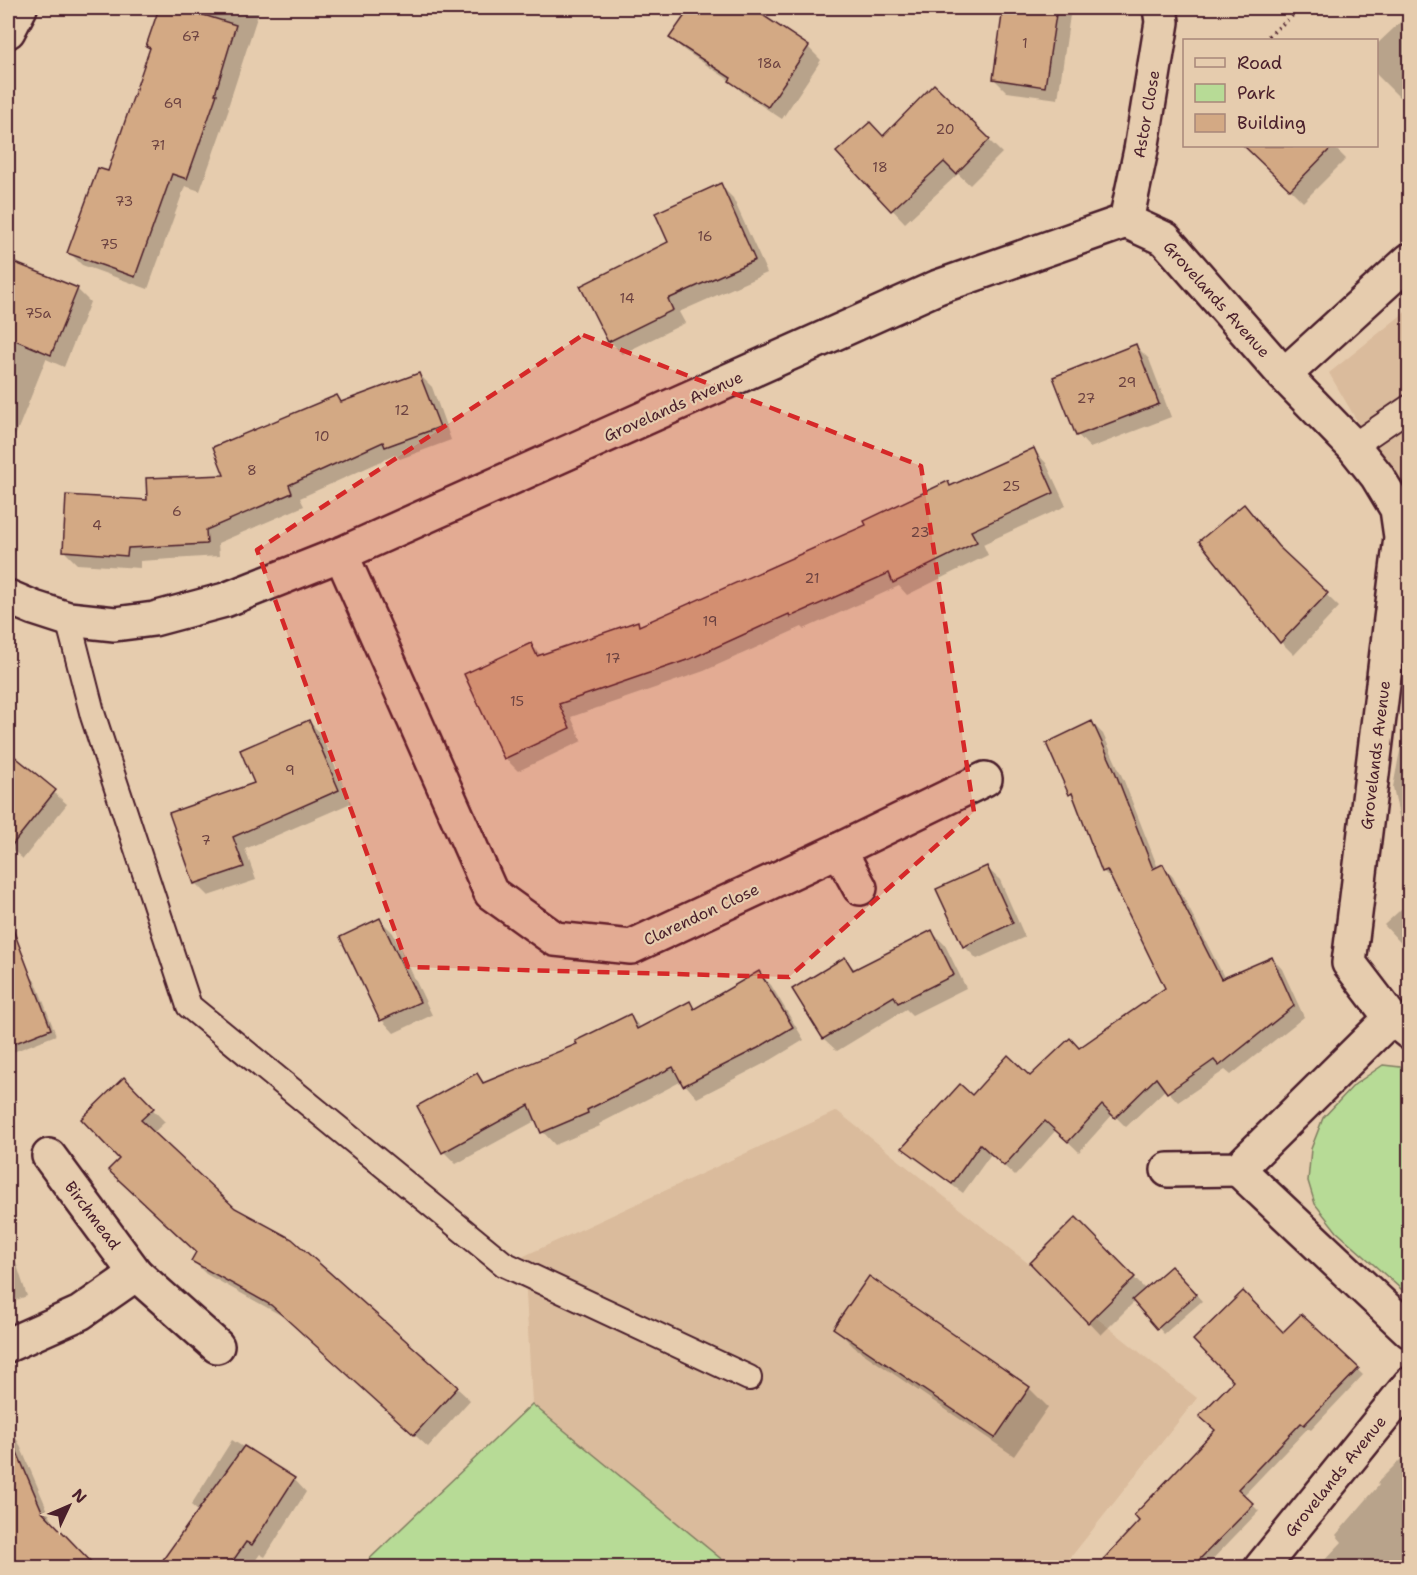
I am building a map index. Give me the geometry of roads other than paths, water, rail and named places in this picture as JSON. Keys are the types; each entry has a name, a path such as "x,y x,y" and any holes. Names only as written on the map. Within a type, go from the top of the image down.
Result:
{"street":[{"path":"8,31 20,8"},
{"name":"Astor Close","path":"1126,221 1141,150 1162,22 1160,8"},
{"name":"Grovelands Avenue","path":"8,597 68,619 115,624 154,619 225,600 341,554 939,287 1126,221 1166,238 1284,375 1353,446 1377,476 1397,509 1406,537 1349,963 1400,1026 1238,1169"},
{"path":"1284,375 1410,260"},
{"name":"Clarendon Close","path":"341,554 491,893 555,939 631,947 985,779"},
{"path":"839,850 860,888"},
{"name":"Birchmead","path":"49,1156 136,1274 217,1347"},
{"path":"1168,1170 1238,1169 1410,1331"},
{"path":"8,1345 80,1313 136,1274"},
{"name":"Grovelands Avenue","path":"1261,1568 1410,1384"}],"lane":[{"path":"1353,446 1410,407"},
{"path":"68,619 93,716 189,1006 504,1264 749,1378"}]}
